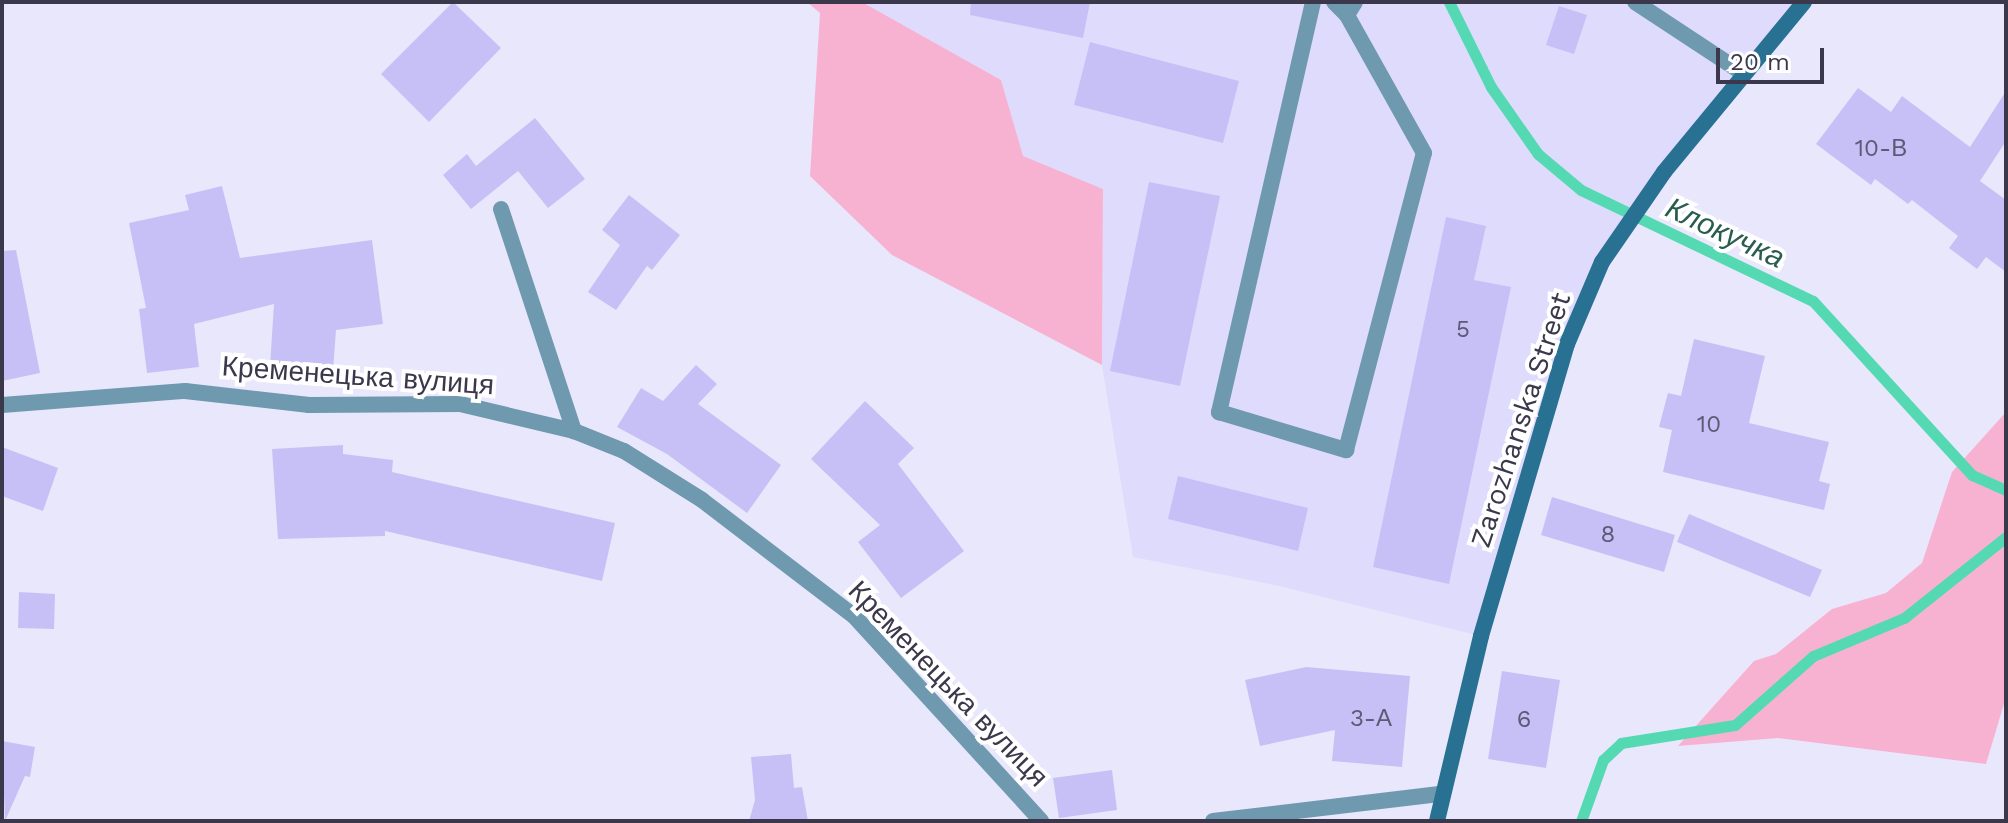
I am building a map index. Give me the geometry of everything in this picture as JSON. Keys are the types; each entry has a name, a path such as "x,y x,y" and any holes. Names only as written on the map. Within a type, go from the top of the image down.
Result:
{"street":[{"path":"1313,2 1219,412 1346,450 1424,153 1351,9 1334,2"},
{"name":"Zarozhanska Street","path":"1437,821 1481,636 1567,344 1602,262 1664,172 1741,72 1804,2"},
{"path":"1645,5 1741,72"},
{"path":"501,209 574,431"},
{"name":"Кременецька вулиця","path":"2,405 185,391 309,405 460,404 574,431 624,451 702,500 855,617 1041,821"},
{"path":"1213,821 1441,794"}],"shaded area":[{"path":"807,2 862,2 1001,80 1023,156 1103,189 1102,365 892,255 810,176 820,13"},
{"path":"862,2 1801,2 1598,259 1476,635 1279,586 1133,557 1102,365 1103,189 1022,156 1001,80"},
{"path":"2006,412 2006,697 1986,764 1778,738 1678,746 1754,661 1776,654 1832,609 1886,593 1922,563 1952,472"}],"building":[{"path":"453,2 501,48 429,122 381,74"},
{"path":"971,2 1090,2 1083,38 970,15"},
{"path":"1559,6 1587,15 1574,54 1546,45"},
{"path":"1090,42 1239,81 1223,143 1074,105"},
{"path":"1858,88 1891,112 1902,96 1970,147 2006,91 2006,141 1980,181 2006,200 2006,272 1986,257 1977,269 1949,248 1958,236 1912,200 1908,204 1875,179 1871,185 1816,144"},
{"path":"535,118 585,179 548,208 518,171 471,209 443,175 467,154 476,166"},
{"path":"1149,182 1220,196 1180,386 1110,371"},
{"path":"222,186 240,258 372,240 383,324 336,330 333,371 270,366 274,304 194,324 199,367 147,373 139,309 146,308 129,223 189,210 185,195"},
{"path":"629,195 680,235 652,270 647,266 616,310 588,292 620,245 602,230"},
{"path":"1446,217 1486,226 1474,280 1511,287 1449,584 1373,567"},
{"path":"16,250 40,373 2,381 2,251"},
{"path":"1694,339 1765,356 1749,423 1829,442 1819,481 1830,484 1824,510 1663,472 1672,430 1659,427 1668,393 1681,396"},
{"path":"696,365 717,384 698,404 781,465 747,513 667,454 617,427 641,388 663,401"},
{"path":"865,401 914,448 898,464 964,551 901,598 858,542 880,525 811,459"},
{"path":"343,445 343,454 393,460 392,472 615,523 602,581 385,531 385,536 278,539 272,449"},
{"path":"2,447 58,468 43,511 2,496"},
{"path":"1178,476 1308,508 1298,551 1168,519"},
{"path":"1552,497 1675,535 1664,572 1541,535"},
{"path":"1689,514 1822,570 1810,597 1677,542"},
{"path":"19,592 55,594 54,629 18,628"},
{"path":"1306,667 1410,676 1402,767 1332,761 1335,730 1260,746 1245,680"},
{"path":"1502,671 1560,680 1546,768 1488,759"},
{"path":"2,741 35,747 30,777 25,776 5,821"},
{"path":"791,754 794,788 802,787 808,821 749,821 755,800 751,757"},
{"path":"1112,770 1117,810 1059,818 1053,778"}],"waterway":[{"name":"Клокучка","path":"1449,2 1491,87 1538,154 1581,190 1813,301 1972,475 2006,490"},
{"path":"1581,821 1603,760 1621,743 1735,725 1813,656 1904,618 2006,537"}]}
